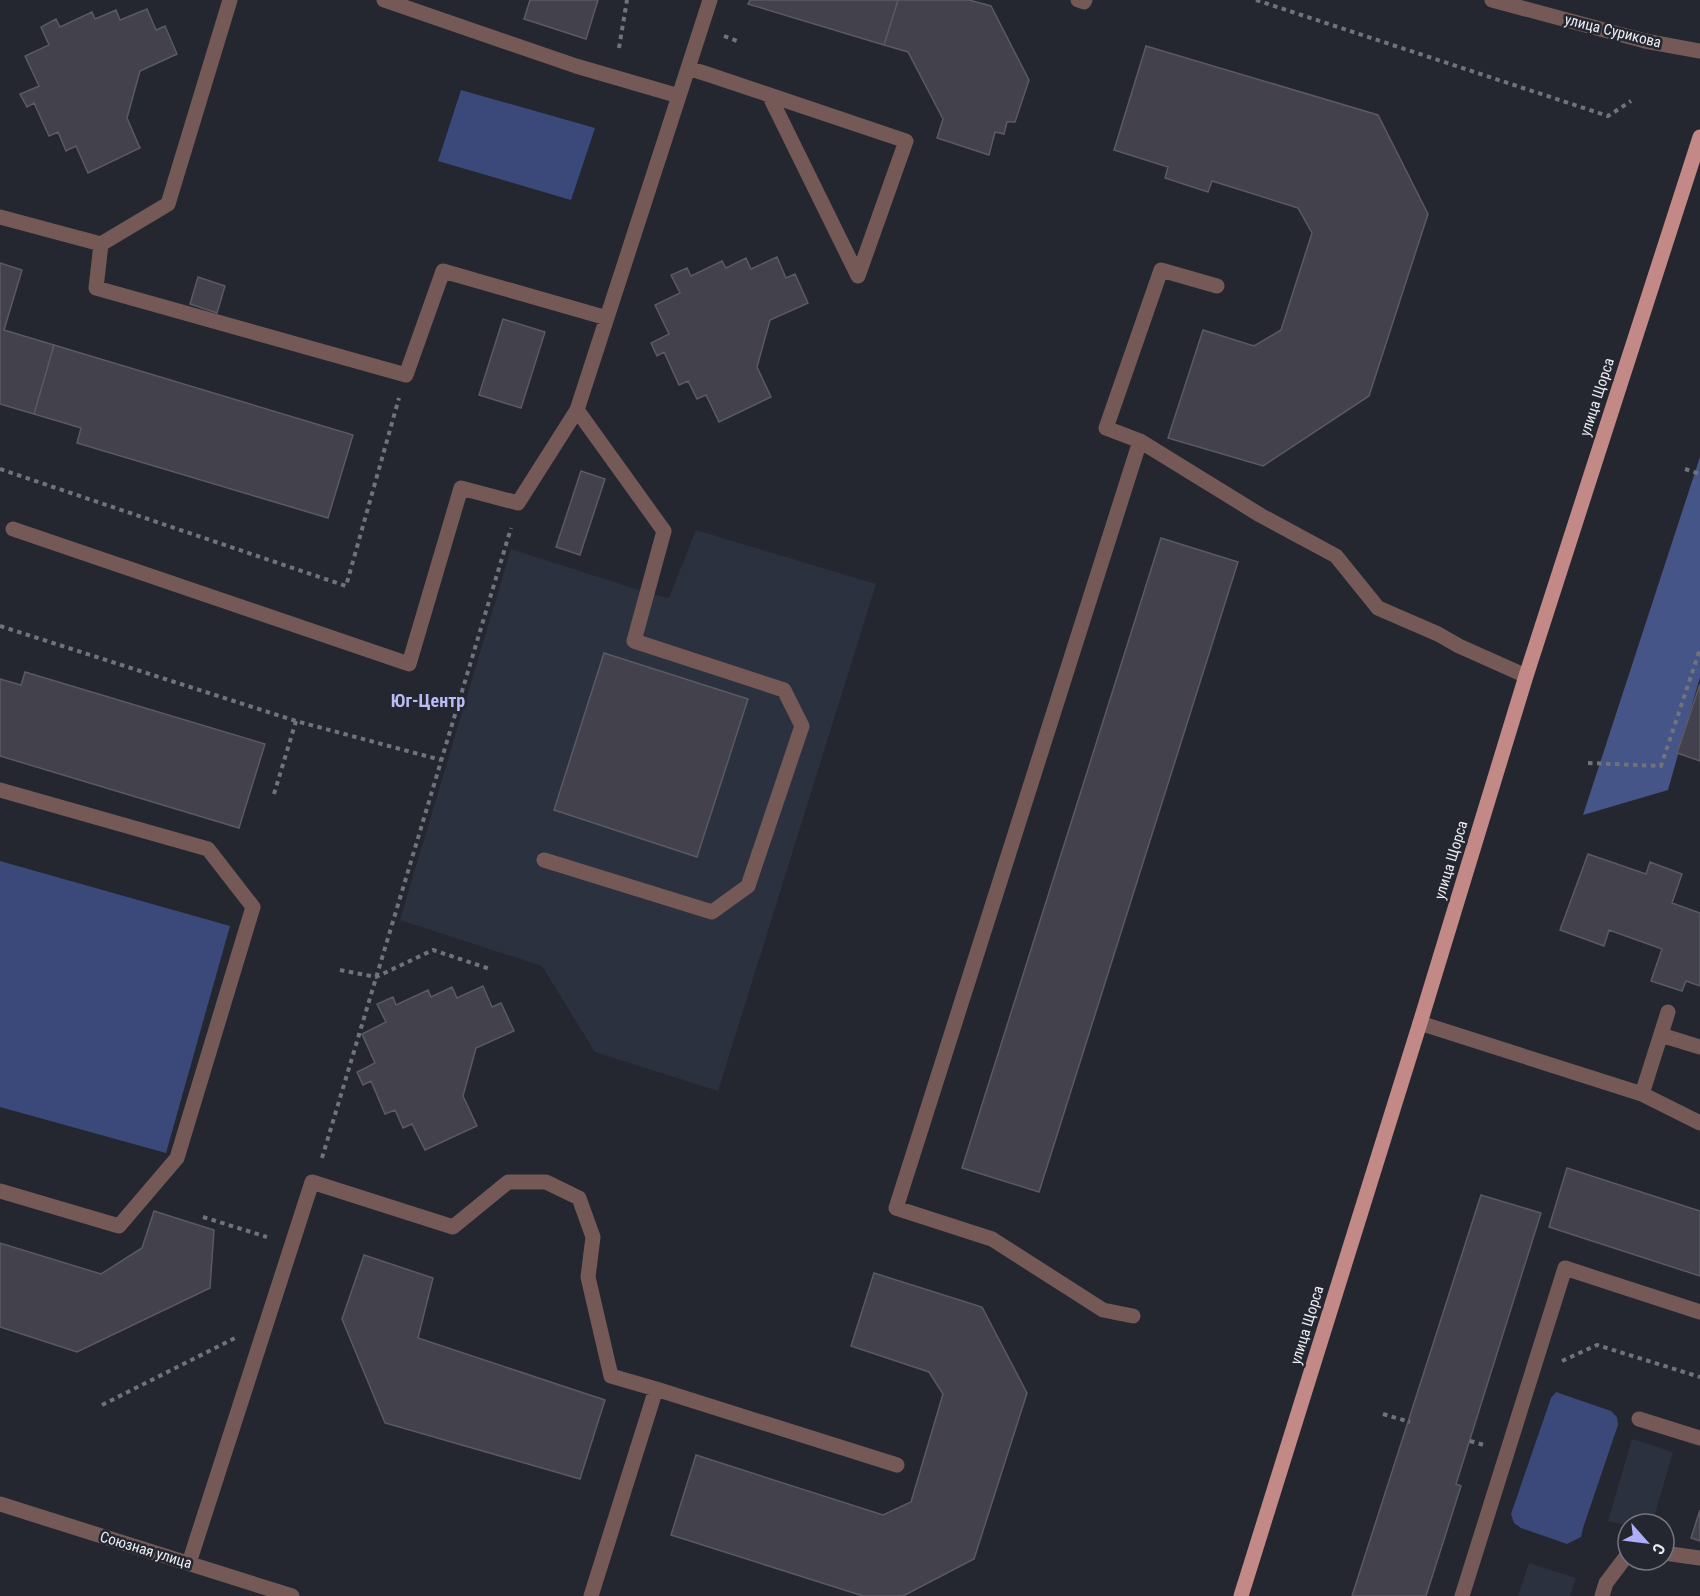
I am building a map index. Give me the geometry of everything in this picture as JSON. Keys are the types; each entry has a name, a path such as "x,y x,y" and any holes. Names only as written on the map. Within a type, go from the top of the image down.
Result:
{"main road":[{"name":"улица Щорса","path":"1241,1596 1526,676 1700,137"}],"street":[{"path":"0,217 101,244 168,204 230,0"},
{"path":"384,0 576,66 679,96"},
{"path":"13,530 409,664 461,489 518,503 577,410 710,0"},
{"path":"1078,0 1084,2 1085,0"},
{"name":"улица Сурикова","path":"1492,0 1645,41 1700,51"},
{"path":"688,68 769,95 906,141 858,276 769,95"},
{"path":"101,244 96,288 406,375 443,271 607,318"},
{"path":"1217,286 1161,270 1106,428 1140,441 1260,515 1336,556 1377,608 1438,633 1459,646 1526,676"},
{"path":"544,860 712,912 748,886 802,726 784,690 634,642 664,531 577,410"},
{"path":"1133,1316 1103,1310 992,1239 896,1208 1140,441"},
{"path":"0,790 208,849 253,907 177,1158 119,1226 0,1191"},
{"path":"1642,1094 1668,1012"},
{"path":"1420,1023 1642,1094 1700,1123"},
{"path":"1661,1035 1700,1047"},
{"path":"189,1563 312,1182 453,1227 508,1182 546,1182 579,1198 592,1237 588,1276 611,1376 897,1465"},
{"path":"1462,1596 1565,1268 1700,1312"},
{"path":"591,1596 656,1389"},
{"path":"1639,1419 1700,1438"},
{"name":"Союзная улица","path":"0,1504 292,1596"},
{"path":"1676,1555 1700,1558"},
{"path":"1602,1596 1606,1583 1616,1570"}],"path":[{"path":"619,48 627,0"},
{"path":"1256,0 1608,116 1631,101"},
{"path":"723,26 720,35 737,41"},
{"path":"0,469 346,586 406,375"},
{"path":"1685,470 1700,474"},
{"path":"312,1182 321,1161 518,503"},
{"path":"0,626 296,721 441,760"},
{"path":"1588,763 1661,766 1700,649"},
{"path":"274,794 296,721"},
{"path":"340,970 376,977 433,950 490,969"},
{"path":"204,1216 274,1239"},
{"path":"102,1406 242,1334"},
{"path":"1532,1376 1597,1345 1700,1377"},
{"path":"1383,1414 1410,1422"}],"shaded area":[{"path":"461,90 595,128 571,200 438,161"},
{"path":"1700,457 1700,677 1668,790 1583,815"},
{"path":"696,530 876,584 718,1091 595,1052 542,966 400,920 511,549 669,598"},
{"path":"0,861 230,926 166,1153 0,1107"},
{"path":"1556,1392 1611,1411 1617,1417 1618,1425 1581,1537 1567,1544 1521,1528 1514,1523 1511,1514 1551,1398"},
{"path":"1632,1439 1673,1452 1656,1512 1616,1512 1616,1523 1608,1521"},
{"path":"1529,1563 1576,1578 1570,1596 1518,1596"}],"building":[{"path":"530,0 598,0 586,39 524,19"},
{"path":"750,0 898,0 884,45 748,4"},
{"path":"898,0 969,0 991,6 1029,80 1015,122 1007,122 1004,134 995,132 989,155 937,138 943,119 908,52 884,45"},
{"path":"147,9 156,30 165,26 177,54 140,71 127,118 140,148 88,173 76,146 66,151 58,132 49,136 34,103 27,107 20,94 39,86 25,56 49,45 41,27 56,19 60,27 92,12 95,19 116,10 120,20"},
{"path":"1146,46 1378,115 1428,214 1369,396 1263,466 1168,438 1203,330 1254,346 1281,330 1312,233 1298,208 1212,181 1208,192 1165,178 1168,167 1114,150"},
{"path":"777,257 786,278 795,274 808,303 770,320 757,367 771,397 719,422 706,395 697,399 688,381 679,385 664,352 657,356 651,343 669,334 655,305 680,293 671,275 687,268 691,276 722,261 726,268 746,258 751,269"},
{"path":"0,263 22,270 4,330 54,345 34,414 0,404"},
{"path":"198,277 225,286 217,313 190,304"},
{"path":"503,319 545,332 521,408 479,395"},
{"path":"54,345 353,435 328,518 77,443 81,428 34,414"},
{"path":"581,471 605,479 580,555 556,547"},
{"path":"1161,538 1238,562 1039,1192 962,1168"},
{"path":"604,653 748,699 697,857 554,810"},
{"path":"25,672 265,744 239,828 0,756 0,679 21,685"},
{"path":"1700,684 1700,761 1677,753"},
{"path":"1588,854 1646,874 1650,862 1682,874 1672,903 1700,913 1700,986 1686,981 1682,991 1651,981 1662,949 1609,930 1604,946 1560,930"},
{"path":"483,986 492,1007 501,1003 514,1031 476,1048 463,1096 477,1126 425,1150 412,1124 403,1128 395,1110 385,1114 371,1081 363,1085 357,1072 375,1063 362,1034 386,1022 377,1004 393,997 396,1005 428,990 431,997 452,987 457,998"},
{"path":"1567,1168 1700,1211 1700,1276 1549,1227"},
{"path":"1481,1195 1541,1213 1456,1484 1461,1486 1426,1596 1352,1596"},
{"path":"154,1211 214,1230 210,1288 77,1352 0,1327 0,1243 101,1274 142,1248"},
{"path":"364,1255 433,1278 418,1338 605,1400 580,1479 385,1423 342,1319"},
{"path":"874,1273 982,1307 1027,1393 974,1559 903,1596 863,1596 671,1535 696,1455 883,1515 911,1502 943,1394 929,1372 851,1346"},
{"path":"1700,1510 1700,1541 1691,1538"}],"district":[{"name":"Юг-Центр","path":"428,700"}]}
